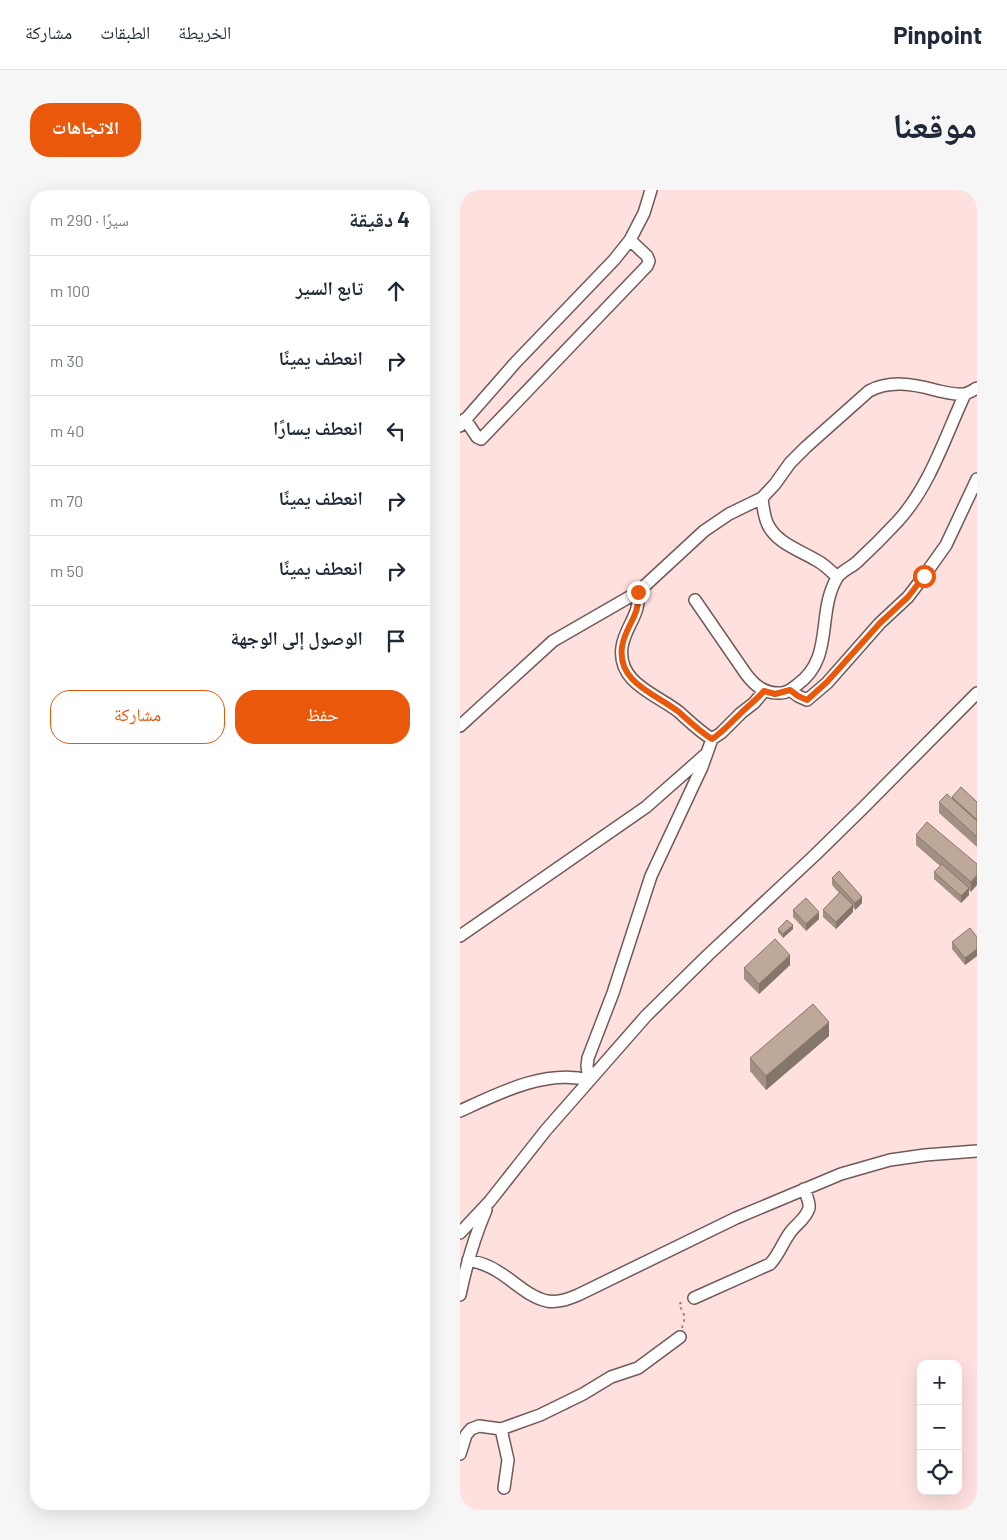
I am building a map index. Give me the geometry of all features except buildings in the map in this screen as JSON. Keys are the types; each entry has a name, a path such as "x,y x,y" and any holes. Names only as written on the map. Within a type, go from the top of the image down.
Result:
{"street":[{"path":"630,240 647,256 649,261 647,266 484,436 481,439 477,437 462,423 510,369 614,260 630,240 644,213 651,190"},
{"path":"460,726 553,641 638,592 704,531 729,514 762,498 776,484 790,463 806,447 869,391 879,386 902,384 948,394 965,394 977,388"},
{"path":"695,600 753,683 764,691 775,694 790,690 804,681 815,668 823,640 830,597 837,577 862,557 898,521 913,502 944,445 965,394"},
{"path":"790,690 807,700 827,682 880,623 908,597 946,545 977,479"},
{"path":"762,498 768,526 774,533 785,543 816,560 837,577"},
{"path":"638,592 637,611 622,646 621,658 623,667 629,676 645,691 678,712 699,731 712,739"},
{"path":"589,1080 588,1058 613,992 651,876 688,798 712,739 754,703 764,691"},
{"path":"460,1233 490,1201 546,1130 646,1016 701,961 814,856 894,778 977,692"},
{"path":"460,936 646,807 706,753"},
{"path":"460,1111 532,1082 560,1078 589,1080"},
{"path":"468,1260 482,1263 497,1270 540,1298 549,1301 567,1299 736,1218 841,1174 890,1160 977,1151"},
{"path":"694,1298 770,1264 791,1232 806,1216 809,1208 804,1189"},
{"path":"460,1295 477,1230 490,1201"},
{"path":"460,1454 466,1435 471,1429 479,1426 488,1426 501,1429 540,1415 583,1394 611,1377 638,1368 680,1337"},
{"path":"501,1429 508,1460 504,1488"}],"path":[{"path":"680,1337 685,1317 679,1304 694,1298"}],"route":[{"path":"638,592 637,611 622,646 621,658 623,667 629,676 645,691 663,701 699,731 712,739 754,703 764,691 775,694 790,690 807,700 855,653 880,623 908,597 924,576"}]}
